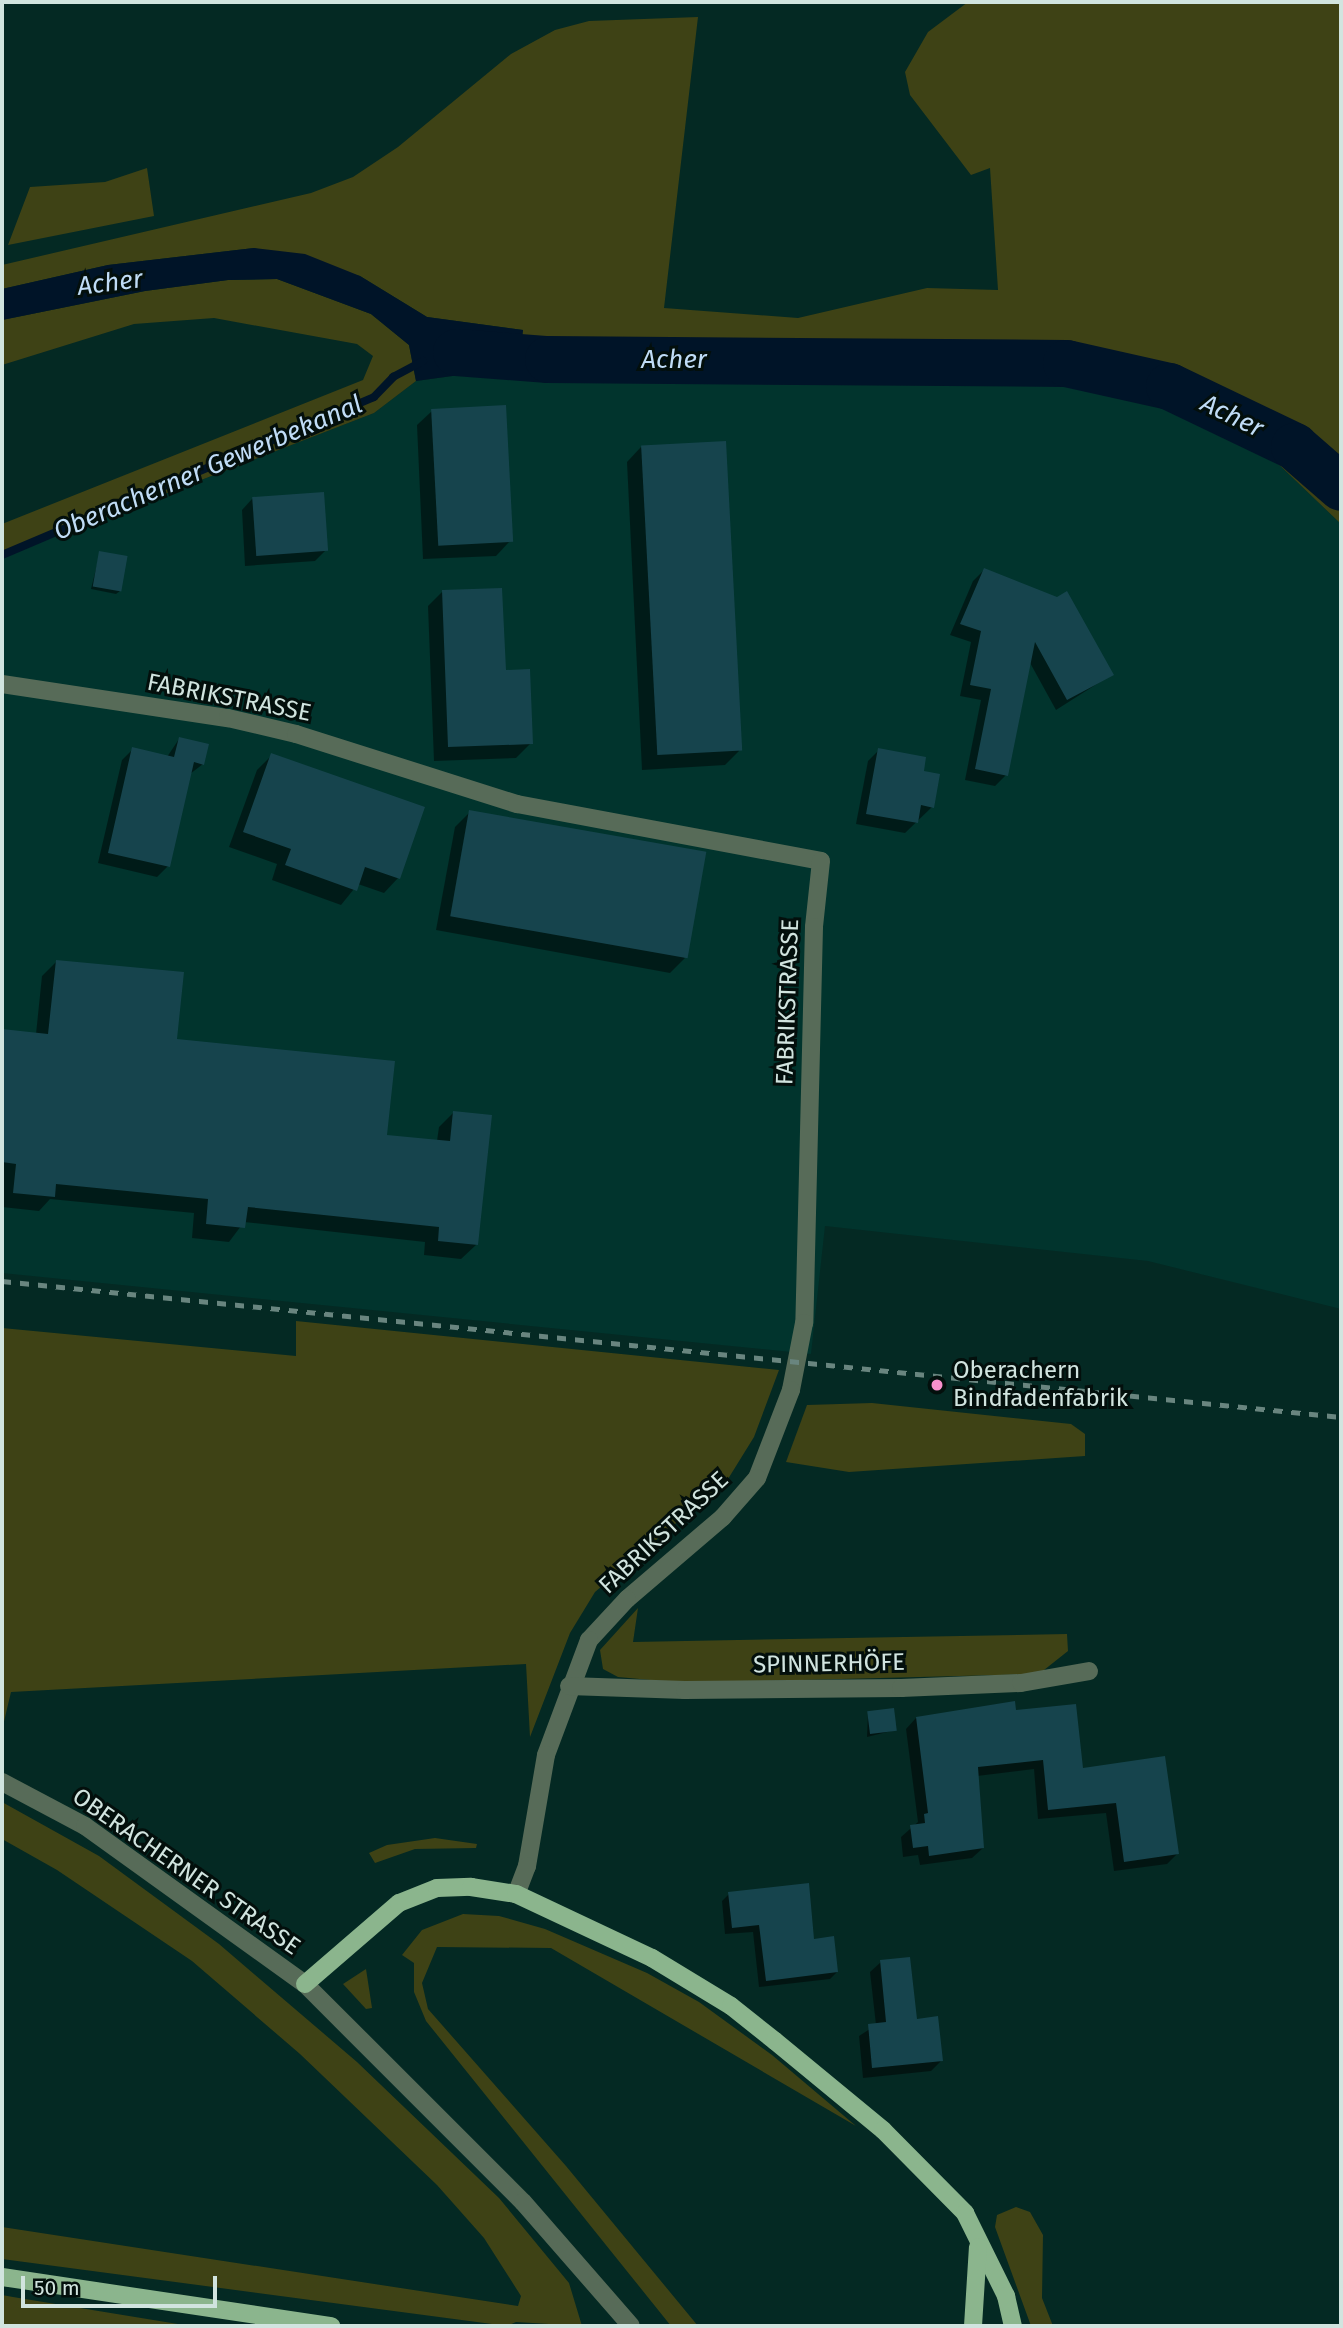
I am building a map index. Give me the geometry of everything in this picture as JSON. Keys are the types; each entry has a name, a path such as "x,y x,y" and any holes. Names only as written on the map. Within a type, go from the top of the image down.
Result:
{"main road":[{"path":"305,1984 399,1903 437,1888 471,1887 516,1894 653,1958 731,2006 883,2130 965,2213 978,2246 1006,2296 1013,2326"},
{"path":"973,2326 978,2246"},
{"path":"2,2277 331,2326"}],"street":[{"name":"FABRIKSTRASSE","path":"2,684 228,718 296,734 517,804 821,861 814,927 804,1323 791,1390 757,1478 723,1517 627,1599 589,1640 569,1686 547,1755 531,1847 516,1894"},
{"name":"SPINNERHÖFE","path":"569,1686 685,1690 901,1688 1021,1683 1089,1671"},
{"name":"OBERACHERNER STRASSE","path":"2,1782 85,1826 305,1984 523,2202 631,2326"}],"shaded area":[{"path":"518,367 725,384 858,375 1067,382 1171,407 1272,458 1341,524 1341,1309 1148,1261 825,1226 811,1354 2,1273 2,557 374,413 416,381"}],"green space":[{"path":"968,2 1341,2 1341,524 1272,458 1171,407 1067,382 858,375 725,384 518,367 523,330 427,317 360,276 254,248 108,265 2,289 2,265 311,193 353,177 398,147 511,54 555,30 589,21 698,17 664,308 798,318 927,288 998,290 990,168 971,175 910,95 905,72 928,32"},
{"path":"147,168 154,216 8,245 30,187 105,182"},
{"path":"277,279 371,314 409,345 416,381 374,413 2,557 2,524 363,380 373,356 357,344 214,318 134,324 2,365 2,320 145,291 228,280"},
{"path":"296,1321 779,1370 754,1437 728,1479 595,1592 570,1633 530,1737 526,1664 11,1692 2,1730 2,1328 296,1356"},
{"path":"872,1403 1071,1424 1085,1434 1085,1456 849,1472 786,1462 807,1405"},
{"path":"638,1608 633,1642 1067,1634 1068,1651 1039,1674 683,1683 618,1677 603,1669 600,1650"},
{"path":"2,1802 99,1856 219,1944 357,2062 499,2198 569,2283 582,2326 516,2322 507,2326 2,2259 2,2227 518,2306 521,2296 484,2238 437,2185 300,2054 192,1961 57,1870 2,1839"},
{"path":"435,1838 477,1844 476,1848 415,1849 375,1863 369,1853 387,1845"},
{"path":"463,1914 499,1916 545,1929 647,1973 699,2002 772,2055 856,2126 551,1948 437,1947 422,1983 428,2009 566,2166 698,2326 671,2326 426,2021 414,1992 414,1963 402,1955 422,1930"},
{"path":"366,1969 372,2008 366,2009 343,1984"},
{"path":"1016,2207 1030,2212 1043,2235 1042,2298 1053,2326 1031,2326 995,2227 997,2215"},
{"path":"2,2295 13,2297 190,2326 2,2326"}],"water":[{"path":"254,248 305,254 360,276 427,317 523,330 518,367 416,381 409,345 371,314 277,279 228,280 145,291 2,320 2,289 108,265"}],"building":[{"path":"506,405 513,542 438,546 431,409"},
{"path":"726,441 742,751 657,755 641,445"},
{"path":"324,492 328,551 256,556 252,497"},
{"path":"99,551 128,556 121,591 93,586"},
{"path":"984,568 1057,597 1067,591 1114,675 1067,700 1035,642 1008,776 975,769 991,689 970,685 981,631 960,624"},
{"path":"502,588 506,670 530,669 533,744 448,747 442,590"},
{"path":"179,737 209,744 204,765 194,762 170,867 108,853 132,747 174,757"},
{"path":"878,748 926,757 924,771 940,774 934,808 921,805 918,823 866,814"},
{"path":"271,753 425,807 400,879 365,867 357,891 285,865 291,849 243,832"},
{"path":"469,810 706,852 688,958 450,916"},
{"path":"56,960 184,972 177,1039 395,1061 387,1135 450,1141 453,1111 492,1115 478,1245 438,1241 439,1227 248,1207 245,1228 206,1224 208,1199 56,1184 55,1197 13,1193 16,1164 2,1162 2,1029 48,1034"},
{"path":"1015,1701 1016,1710 1076,1704 1083,1768 1165,1756 1179,1854 1124,1862 1116,1803 1048,1810 1043,1760 978,1767 984,1848 929,1856 928,1846 913,1848 910,1825 925,1823 924,1814 928,1813 916,1717"},
{"path":"894,1708 897,1731 870,1734 867,1711"},
{"path":"809,1883 814,1939 834,1936 838,1972 766,1981 759,1925 732,1928 728,1892"},
{"path":"910,1957 917,2019 938,2016 943,2061 872,2068 868,2024 886,2022 880,1960"}],"waterway":[{"name":"Acher","path":"456,352 548,359 1066,363 1169,386 1294,446 1341,487"},
{"name":"Oberacherner Gewerbekanal","path":"2,555 374,397 393,377 423,361"}],"railway":[{"path":"2,1281 1341,1417"}],"place":[{"name":"Oberachern Bindfadenfabrik","path":"937,1385"}]}
